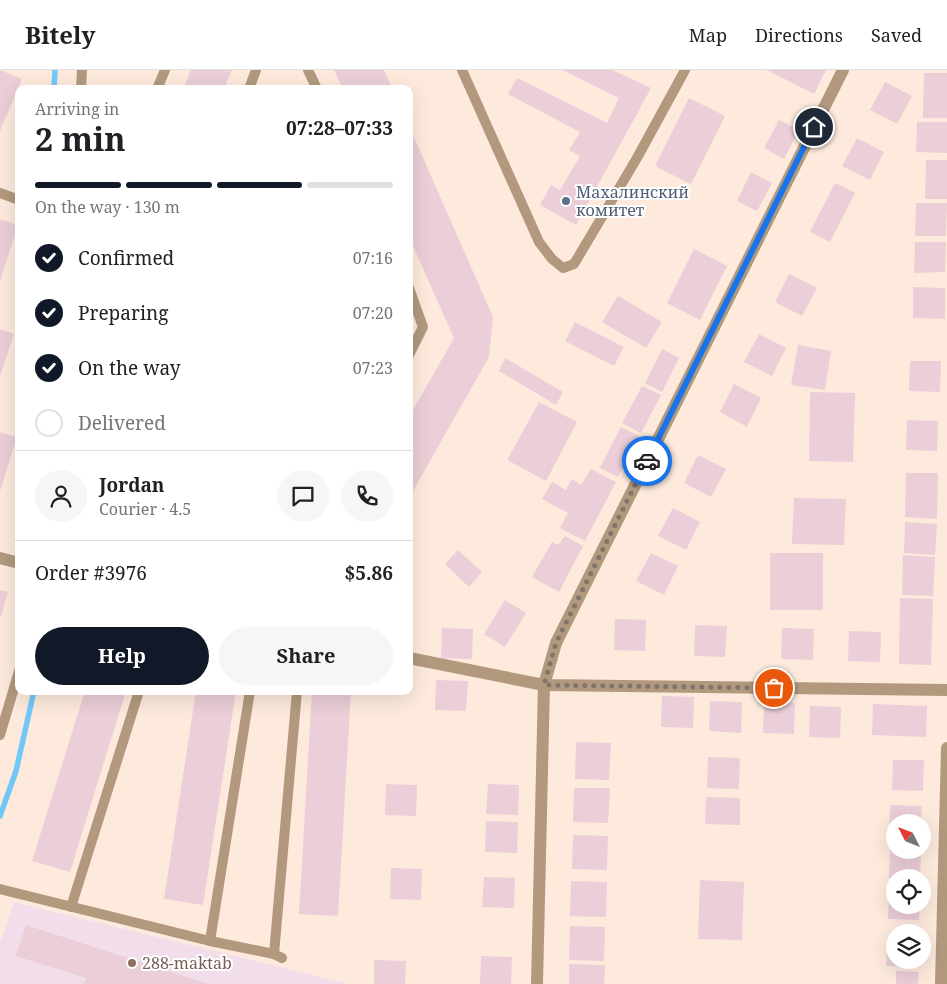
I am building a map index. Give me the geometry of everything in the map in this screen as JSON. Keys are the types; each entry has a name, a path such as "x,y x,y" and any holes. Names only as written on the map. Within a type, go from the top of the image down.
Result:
{"street":[{"path":"537,984 544,685 556,643 843,70"},
{"path":"0,558 15,562"},
{"path":"413,659 544,685 947,690"},
{"path":"941,984 947,748"}],"lane":[{"path":"81,85 82,70"},
{"path":"159,85 165,70"},
{"path":"250,85 256,70"},
{"path":"308,70 315,85"},
{"path":"462,70 539,242 552,259 562,268 574,264 637,158 685,70"},
{"path":"0,194 15,199"},
{"path":"413,299 423,328 413,335"},
{"path":"0,735 15,684"},
{"path":"71,907 138,695"},
{"path":"210,941 249,695"},
{"path":"0,889 278,956 297,695"}],"shaded area":[{"name":"288-maktab","path":"14,902 349,984 0,984 0,943"}],"building":[{"path":"0,70 22,79 19,85 15,85 15,96 0,131"},
{"path":"191,70 232,70 226,85 185,85"},
{"path":"334,70 384,70 390,85 341,85"},
{"path":"563,70 612,70 651,88 576,225 540,205 551,185 560,190 580,156 569,150 580,132 508,94 517,78 607,123 619,98"},
{"path":"767,70 826,70 814,94"},
{"path":"924,73 947,73 947,118 923,118"},
{"path":"885,82 912,96 897,124 870,110"},
{"path":"689,98 725,116 691,184 655,166"},
{"path":"779,120 799,130 784,159 764,148"},
{"path":"917,122 947,122 947,153 916,152"},
{"path":"413,135 493,317 489,357 413,491 413,410 454,338 413,246"},
{"path":"857,138 884,152 870,180 842,166"},
{"path":"926,160 947,160 947,199 925,199"},
{"path":"751,172 772,183 757,211 737,201"},
{"path":"835,183 855,193 830,242 810,232"},
{"path":"916,203 947,203 946,236 915,236"},
{"path":"0,219 15,224 15,234 0,281"},
{"path":"915,242 946,242 945,272 914,273"},
{"path":"694,249 727,266 700,320 667,303"},
{"path":"789,274 817,288 802,316 775,302"},
{"path":"913,287 945,288 945,319 913,318"},
{"path":"618,296 662,322 646,348 602,322"},
{"path":"575,322 624,347 614,366 565,341"},
{"path":"0,329 14,334 0,376"},
{"path":"759,334 786,348 772,376 744,362"},
{"path":"798,345 831,351 825,390 791,385"},
{"path":"662,349 679,358 662,392 645,383"},
{"path":"505,358 563,392 556,405 499,371"},
{"path":"910,361 941,361 940,392 909,391"},
{"path":"734,384 761,398 747,427 720,412"},
{"path":"642,386 661,395 641,433 622,423"},
{"path":"810,392 855,393 853,462 809,461"},
{"path":"539,402 577,422 546,481 507,460"},
{"path":"907,420 938,421 937,451 906,450"},
{"path":"621,427 639,436 618,477 600,468"},
{"path":"0,432 15,436 15,443 0,491"},
{"path":"698,455 726,469 711,497 684,483"},
{"path":"591,469 616,482 585,541 560,528 568,513 542,499 552,482 566,490 572,479 581,485"},
{"path":"906,473 938,473 937,519 905,517"},
{"path":"794,498 846,499 844,545 792,544"},
{"path":"673,508 700,522 686,550 658,536"},
{"path":"905,522 937,524 935,555 904,553"},
{"path":"565,536 583,546 559,592 532,577 552,542 558,545"},
{"path":"458,550 482,572 469,587 445,564"},
{"path":"651,553 678,566 664,595 636,581"},
{"path":"770,553 823,553 823,610 770,610"},
{"path":"903,555 935,557 933,596 902,595"},
{"path":"0,590 8,592 1,616 0,616"},
{"path":"900,598 933,599 931,665 899,664"},
{"path":"505,600 526,613 505,647 484,634"},
{"path":"615,619 646,620 645,651 614,650"},
{"path":"695,625 727,626 725,657 694,656"},
{"path":"442,628 473,629 472,659 441,658"},
{"path":"782,628 814,629 813,660 781,659"},
{"path":"849,631 881,632 880,662 848,661"},
{"path":"436,680 468,681 466,711 435,710"},
{"path":"84,695 125,695 70,872 32,861"},
{"path":"195,695 235,695 203,905 164,899"},
{"path":"312,695 351,695 338,916 299,914"},
{"path":"662,696 694,697 693,728 661,727"},
{"path":"710,701 742,702 741,733 709,731"},
{"path":"764,702 795,703 794,734 763,733"},
{"path":"873,704 927,706 926,737 872,735"},
{"path":"810,706 841,707 840,738 809,737"},
{"path":"576,742 611,743 609,780 575,779"},
{"path":"708,757 740,758 739,789 707,788"},
{"path":"893,760 924,760 923,791 892,790"},
{"path":"386,784 417,785 416,816 385,815"},
{"path":"488,784 519,785 518,815 486,814"},
{"path":"574,788 610,788 608,823 573,822"},
{"path":"706,797 740,798 740,825 705,824"},
{"path":"890,805 922,806 922,814 890,814"},
{"path":"486,821 518,822 517,853 485,852"},
{"path":"573,835 608,836 607,870 572,869"},
{"path":"890,859 921,859 920,869 889,869"},
{"path":"391,868 422,869 421,900 390,899"},
{"path":"484,877 515,878 514,908 482,907"},
{"path":"700,880 744,882 742,940 698,939"},
{"path":"571,881 607,882 606,917 570,916"},
{"path":"888,914 919,914 919,920 888,919"},
{"path":"26,925 208,984 84,984 86,978 16,956"},
{"path":"570,926 605,927 604,961 569,960"},
{"path":"481,956 512,957 511,984 480,984"},
{"path":"374,960 406,961 405,984 374,984"},
{"path":"569,964 605,965 604,984 569,984"},
{"path":"896,971 919,972 918,984 896,984"}],"waterway":[{"path":"54,85 55,70"},
{"path":"0,816 16,771 33,695"}],"way so far":[{"path":"647,461 556,643 544,685 774,688"}],"place":[{"name":"Махалинский комитет","path":"566,201"},
{"name":"288-maktab","path":"132,963"}],"route":[{"path":"647,461 814,127"}]}
